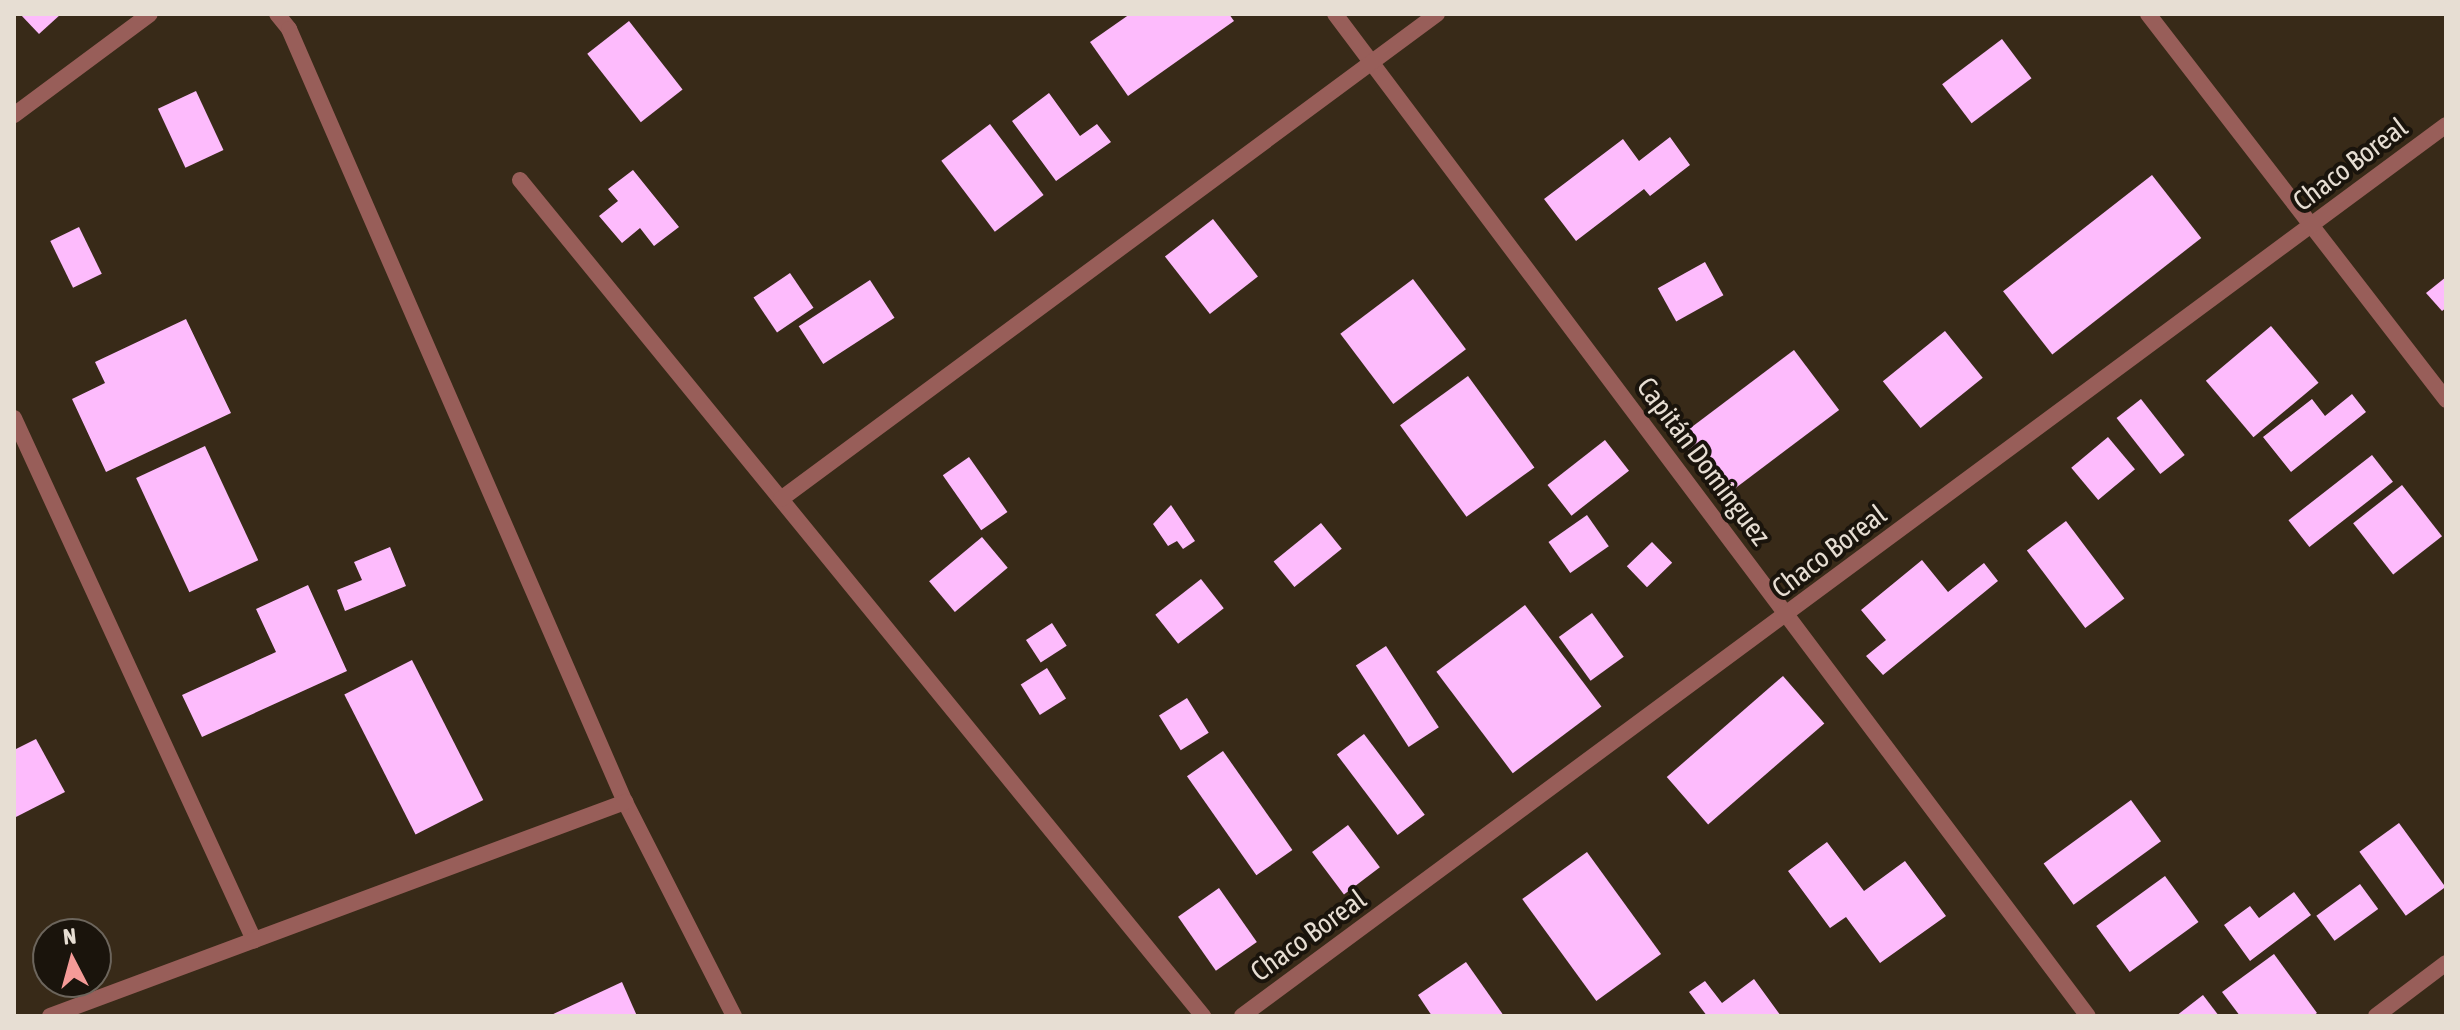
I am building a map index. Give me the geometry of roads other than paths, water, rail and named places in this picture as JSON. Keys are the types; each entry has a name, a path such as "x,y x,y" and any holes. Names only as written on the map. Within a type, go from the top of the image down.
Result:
{"street":[{"path":"14,115 150,14"},
{"path":"277,14 289,29 625,802 734,1016"},
{"name":"Capitán Dominguez","path":"1335,14 2088,1016"},
{"path":"781,499 1437,14"},
{"path":"2148,14 2446,400"},
{"name":"Chaco Boreal","path":"1242,1016 2446,125"},
{"path":"520,180 1203,1016"},
{"path":"14,418 254,940"},
{"path":"50,1016 625,802"},
{"path":"2376,1016 2446,963"}]}
